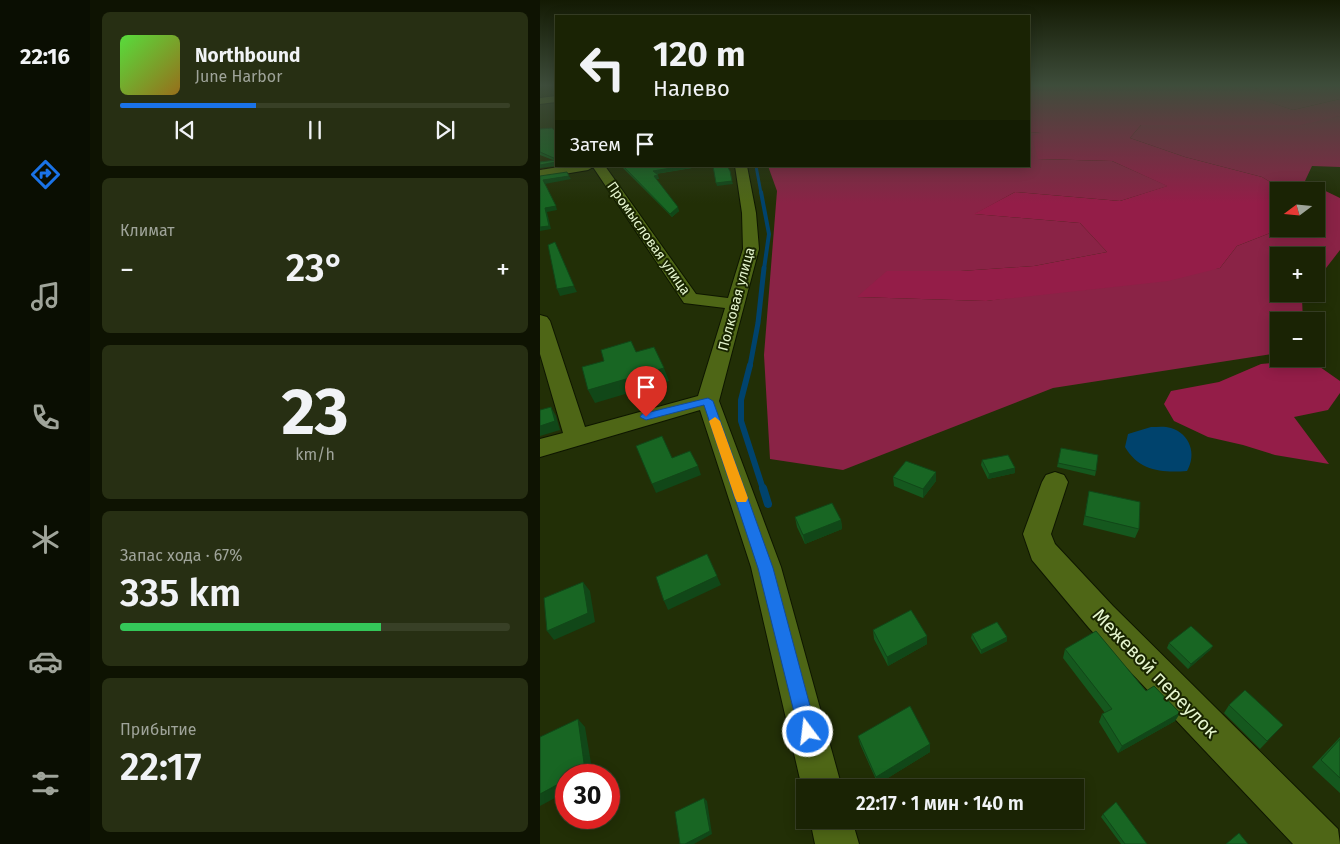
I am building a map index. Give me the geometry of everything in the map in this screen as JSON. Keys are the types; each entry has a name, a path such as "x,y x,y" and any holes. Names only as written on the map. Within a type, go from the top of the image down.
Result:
{"street":[{"path":"540,174 582,167"},
{"name":"Промысловая улица","path":"600,167 690,299 736,304"},
{"name":"Полковая улица","path":"708,401 751,249 749,213 740,167"},
{"path":"540,321 576,437"},
{"path":"540,448 680,406 708,401 766,568 820,779"},
{"name":"Межевой переулок","path":"1055,482 1037,534 1042,551 1101,617 1323,844"},
{"path":"833,829 837,844"}],"shaded area":[{"path":"1030,124 1303,124 1141,125 1130,138 1185,157 1262,177 1270,182 1270,233 1237,246 1220,268 1168,281 986,301 857,297 887,271 961,271 1034,266 1107,252 1080,223 974,214 1015,192 1120,201 1167,186 1112,161 1038,159 1032,136 1041,133 1030,132"},
{"path":"1340,124 1340,167 1312,166 1305,181 1307,182 1270,182 1262,177 1185,157 1130,138 1141,125"},
{"path":"1030,132 1044,133 1038,159 1112,161 1168,186 1120,201 1015,192 975,214 1080,223 1107,252 1034,266 961,271 858,297 986,301 1220,268 1237,246 1270,233 1270,238 1325,238 1325,191 1340,198 1340,250 1325,269 1325,247 1270,247 1270,302 1302,302 1303,312 1270,312 1270,354 1053,388 843,470 770,459 764,355 777,191 768,167 1030,167"},
{"path":"1270,363 1270,367 1320,367 1340,381 1340,393 1328,410 1294,417 1329,464 1275,455 1208,437 1174,421 1164,404 1171,391 1219,382 1261,364"}],"water":[{"path":"1151,427 1171,428 1183,435 1190,445 1191,452 1190,465 1187,471 1160,471 1152,469 1144,466 1131,455 1125,447 1128,434"}],"building":[{"path":"552,128 555,131 555,159 540,152 540,129"},
{"path":"555,160 555,162 540,165 540,162"},
{"path":"624,167 677,167 653,171 658,175 654,176 678,207 670,214"},
{"path":"713,167 728,167 732,181 716,183"},
{"path":"567,172 569,176 543,180 556,206 545,208 549,226 540,227 540,176"},
{"path":"555,242 574,286 557,289 548,245"},
{"path":"631,341 636,352 654,347 664,368 588,390 582,367 604,361 601,350"},
{"path":"551,407 555,421 540,426 540,410"},
{"path":"662,436 672,458 690,451 698,466 652,484 636,446"},
{"path":"1061,448 1098,455 1096,471 1058,463"},
{"path":"1008,455 1015,468 989,474 982,460"},
{"path":"906,461 936,472 923,489 893,477"},
{"path":"1089,491 1140,502 1139,529 1085,516"},
{"path":"832,503 841,520 803,535 795,517"},
{"path":"707,554 717,576 664,601 656,577"},
{"path":"583,582 588,613 547,631 544,598"},
{"path":"911,610 927,636 887,657 873,630"},
{"path":"997,622 1007,637 981,650 972,634"},
{"path":"1191,626 1213,646 1191,664 1169,643"},
{"path":"1096,631 1146,691 1154,686 1180,713 1122,746 1102,714 1112,709 1065,649"},
{"path":"1245,690 1283,725 1267,741 1229,705"},
{"path":"910,706 930,744 876,777 858,736"},
{"path":"578,719 584,764 555,764 555,786 540,794 540,737"},
{"path":"1340,739 1340,778 1321,760"},
{"path":"704,798 710,831 685,844 680,844 675,812"},
{"path":"1116,802 1147,844 1125,844 1103,814"},
{"path":"1239,833 1248,844 1226,844"}],"waterway":[{"path":"756,167 761,193"},
{"path":"761,192 769,234 764,269"},
{"path":"750,366 758,323 764,268"},
{"path":"750,365 741,400 741,421 763,489"},
{"path":"763,488 768,504"}],"slow traffic":[{"path":"715,421 742,498"}],"route":[{"path":"646,417 680,406 708,401 766,568 808,732"}]}
